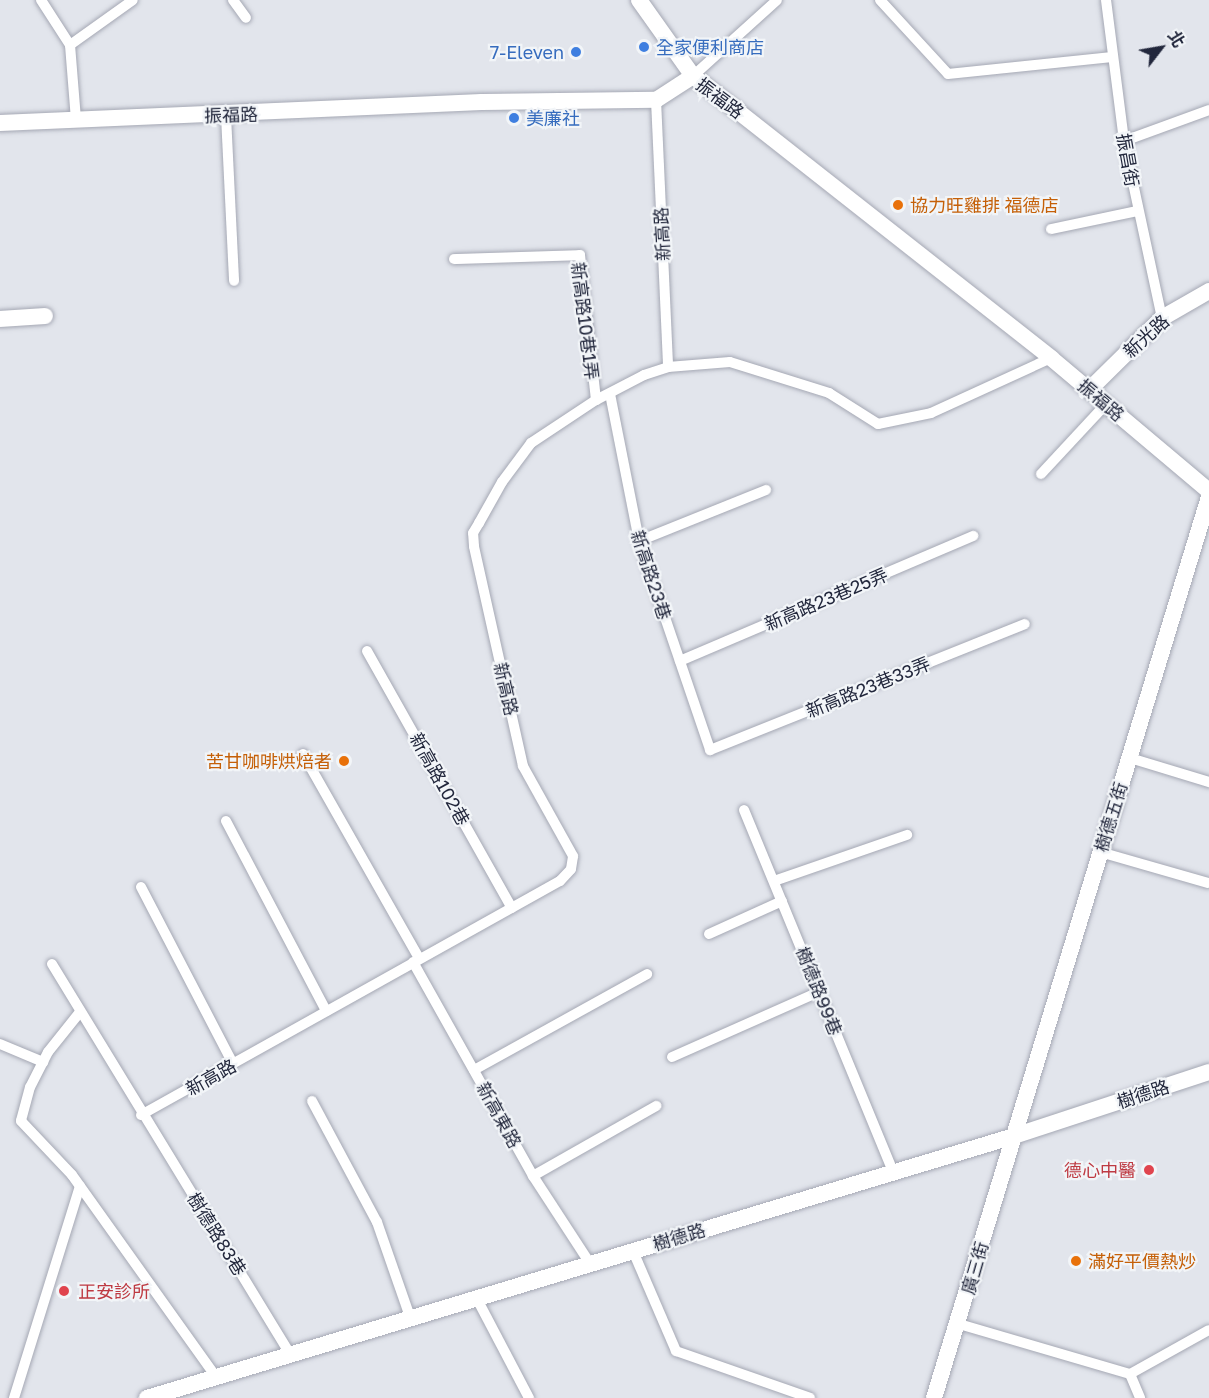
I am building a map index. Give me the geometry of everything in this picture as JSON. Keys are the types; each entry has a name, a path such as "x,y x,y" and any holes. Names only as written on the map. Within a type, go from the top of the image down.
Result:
{"street":[{"path":"639,0 693,76"},
{"name":"振福路","path":"0,123 226,116 482,102 656,100 693,76 1051,358 1209,491"},
{"name":"新光路","path":"1089,390 1162,318 1209,291"},
{"path":"0,319 45,316"},
{"name":"樹德五街","path":"1011,1137 1209,497"},
{"name":"樹德路","path":"147,1398 176,1394 217,1378 410,1317 591,1265 1011,1137 1209,1072"},
{"name":"廣三街","path":"934,1398 959,1324 1011,1137"}],"lane":[{"path":"41,0 70,45 76,119"},
{"path":"70,45 133,0"},
{"path":"233,0 246,18"},
{"path":"693,76 777,0"},
{"path":"880,0 948,74 1112,57"},
{"name":"振昌街","path":"1106,0 1124,141 1137,211 1162,318"},
{"name":"新高路","path":"141,1115 560,881 571,869 573,856 523,766 473,533 502,482 531,443 596,400 644,375 668,367 656,100"},
{"path":"1124,141 1209,110"},
{"path":"226,116 234,281"},
{"path":"1051,229 1137,211"},
{"name":"新高路10巷1弄","path":"454,259 580,255 596,400"},
{"path":"668,367 730,362 829,393 878,424 931,413 1051,358"},
{"name":"新高路23巷","path":"610,394 639,541 710,750"},
{"path":"1041,474 1106,404"},
{"path":"639,541 766,490"},
{"name":"新高路23巷25弄","path":"680,661 973,536"},
{"name":"新高路23巷33弄","path":"710,750 1025,624"},
{"name":"新高路102巷","path":"368,651 512,908"},
{"name":"新高東路","path":"303,754 533,1176 591,1265"},
{"path":"1130,758 1209,782"},
{"name":"樹德路99巷","path":"744,810 893,1172"},
{"path":"226,821 326,1011"},
{"path":"774,881 907,835"},
{"path":"1100,852 1208,884"},
{"path":"141,887 233,1064"},
{"path":"709,934 782,901"},
{"name":"樹德路83巷","path":"52,964 141,1115 291,1355"},
{"path":"474,1070 647,974"},
{"path":"672,1057 819,992"},
{"path":"80,1012 43,1062 21,1121 80,1186 217,1378"},
{"path":"0,1044 43,1062"},
{"path":"312,1101 377,1222 410,1317"},
{"path":"533,1176 656,1106"},
{"path":"14,1398 80,1186"},
{"path":"633,1251 676,1352 810,1398"},
{"path":"476,1297 529,1398"},
{"path":"959,1324 1130,1374 1209,1330"},
{"path":"1130,1374 1140,1398"}],"place":[{"name":"全家便利商店","path":"644,47"},
{"name":"7-Eleven","path":"576,52"},
{"name":"美廉社","path":"514,118"},
{"name":"協力旺雞排 福德店","path":"898,205"},
{"name":"苦甘咖啡烘焙者","path":"344,761"},
{"name":"德心中醫","path":"1149,1170"},
{"name":"滿好平價熱炒","path":"1076,1261"},
{"name":"正安診所","path":"64,1291"}]}
